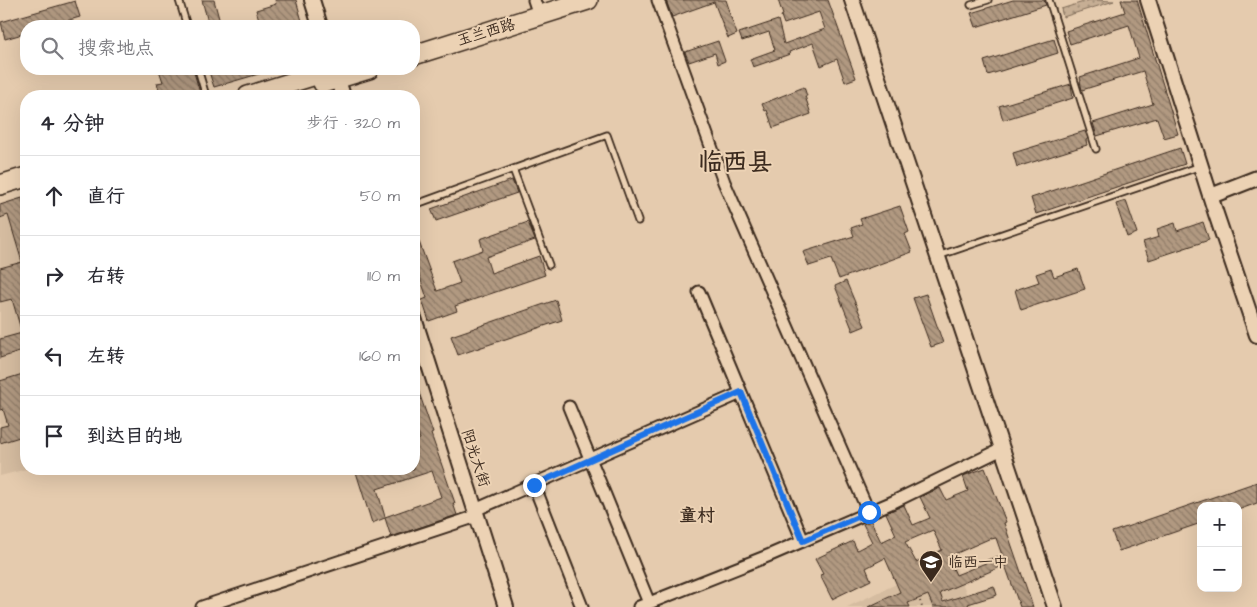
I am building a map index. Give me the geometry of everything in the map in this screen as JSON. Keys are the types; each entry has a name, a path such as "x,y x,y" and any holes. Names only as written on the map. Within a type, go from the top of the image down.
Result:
{"highway":[{"name":"玉兰西路","path":"420,42 535,3 554,0"},
{"name":"玉兰西路","path":"420,53 588,0"},
{"path":"275,90 337,76"},
{"path":"298,90 337,76"},
{"path":"0,174 20,168"},
{"path":"0,185 20,179"}],"street":[{"path":"312,0 318,20"},
{"path":"658,0 724,182 869,512"},
{"path":"852,0 1055,607"},
{"path":"1148,0 1257,335"},
{"path":"1211,196 1257,178"},
{"path":"699,292 803,541"},
{"name":"阳光大街","path":"420,348 506,607"},
{"path":"202,607 476,513 741,392"},
{"path":"569,406 644,605 803,541 1002,449"},
{"path":"534,485 582,607"}],"lane":[{"path":"180,0 185,20"},
{"path":"971,5 988,0"},
{"path":"1049,0 1096,150"},
{"path":"200,75 204,90"},
{"path":"420,203 607,136 638,221"},
{"path":"938,256 1201,166"},
{"path":"513,169 549,265"}],"path":[{"path":"920,601 922,607"}],"shaded area":[{"path":"1090,0 1114,1 1063,17 1061,9"},
{"path":"20,198 20,471 0,476 0,204"},
{"name":"临西一中","path":"952,558 972,607 847,607"}],"building":[{"path":"202,0 214,0 219,20 207,20"},
{"path":"275,0 296,0 302,20 259,20 256,10 276,4"},
{"path":"666,0 726,0 737,34 728,38 714,2 672,17"},
{"path":"778,0 828,0 856,78 845,82 837,59 821,66 813,43 789,52 790,54 753,67 750,59 775,50 769,32 742,41 739,33 778,20 784,44 825,29 819,12 784,24"},
{"path":"1013,0 1044,0 1046,5 976,27 971,13"},
{"path":"1121,0 1137,0 1178,134 1164,138 1157,118 1097,136 1093,123 1153,104 1143,71 1082,90 1080,77 1139,58 1129,25 1070,44 1066,31 1125,12"},
{"path":"75,1 80,17 69,20 20,20 20,35 5,39 1,22"},
{"path":"1054,39 1058,53 988,75 984,61"},
{"path":"718,41 725,61 718,64 715,53 689,62 685,52"},
{"path":"161,75 195,75 199,90 159,90 157,83 163,82"},
{"path":"210,75 255,75 214,87"},
{"path":"1071,84 1073,98 1003,120 999,106"},
{"path":"804,87 811,114 773,128 767,110 765,111 762,104"},
{"path":"1085,131 1088,139 1086,140 1087,145 1017,167 1013,153"},
{"path":"1180,148 1185,164 1036,214 1031,198"},
{"path":"512,180 517,193 436,221 431,209"},
{"path":"20,199 20,255 8,215 0,218 0,205"},
{"path":"1126,201 1137,233 1127,237 1116,204"},
{"path":"900,206 909,232 905,234 912,252 839,279 831,259 809,266 803,252 854,236 851,228 862,224 860,219"},
{"path":"528,222 535,240 486,257 491,273 539,256 545,275 455,306 457,311 429,321 422,300 427,298 420,278 420,244 437,291 460,283 452,261 483,250 480,239"},
{"path":"1203,222 1209,240 1149,260 1143,242 1159,237 1157,229 1175,223 1177,231"},
{"path":"20,263 20,326 12,299 0,302 0,268"},
{"path":"1051,269 1054,277 1078,269 1085,289 1021,310 1015,290 1039,282 1036,274"},
{"path":"846,281 865,326 853,331 835,286"},
{"path":"926,294 943,343 931,347 913,298"},
{"path":"556,300 562,320 458,355 451,336"},
{"path":"20,334 20,352 0,358 0,339"},
{"path":"20,375 20,437 0,443 0,427 8,425 3,409 0,410 0,381"},
{"path":"420,395 455,503 453,503 457,515 391,537 385,518 372,523 357,475 420,475 377,489 385,517 441,497 432,471 420,475"},
{"path":"985,468 1006,522 1004,523 1033,607 1020,607 1005,565 940,593 943,602 994,586 997,595 968,604 969,607 933,607 928,595 908,603 910,607 868,607 900,592 885,558 866,568 871,580 832,599 820,575 823,574 815,559 853,541 857,550 872,542 863,524 871,521 881,542 896,535 886,513 904,505 913,525 930,518 920,497 940,488 946,500 968,491 963,476","holes":["933,530 942,550 916,562 905,542","991,538 996,538 1002,555 956,575 948,557"]},
{"path":"1257,482 1257,503 1242,509 1242,502 1199,502"},
{"path":"1197,503 1197,524 1119,551 1112,532"}],"place":[{"name":"临西一中","path":"931,583"}],"district":[{"name":"临西县","path":"735,161"},
{"name":"童村","path":"697,515"}],"route":[{"path":"534,485 741,392 803,541 869,512"}]}
